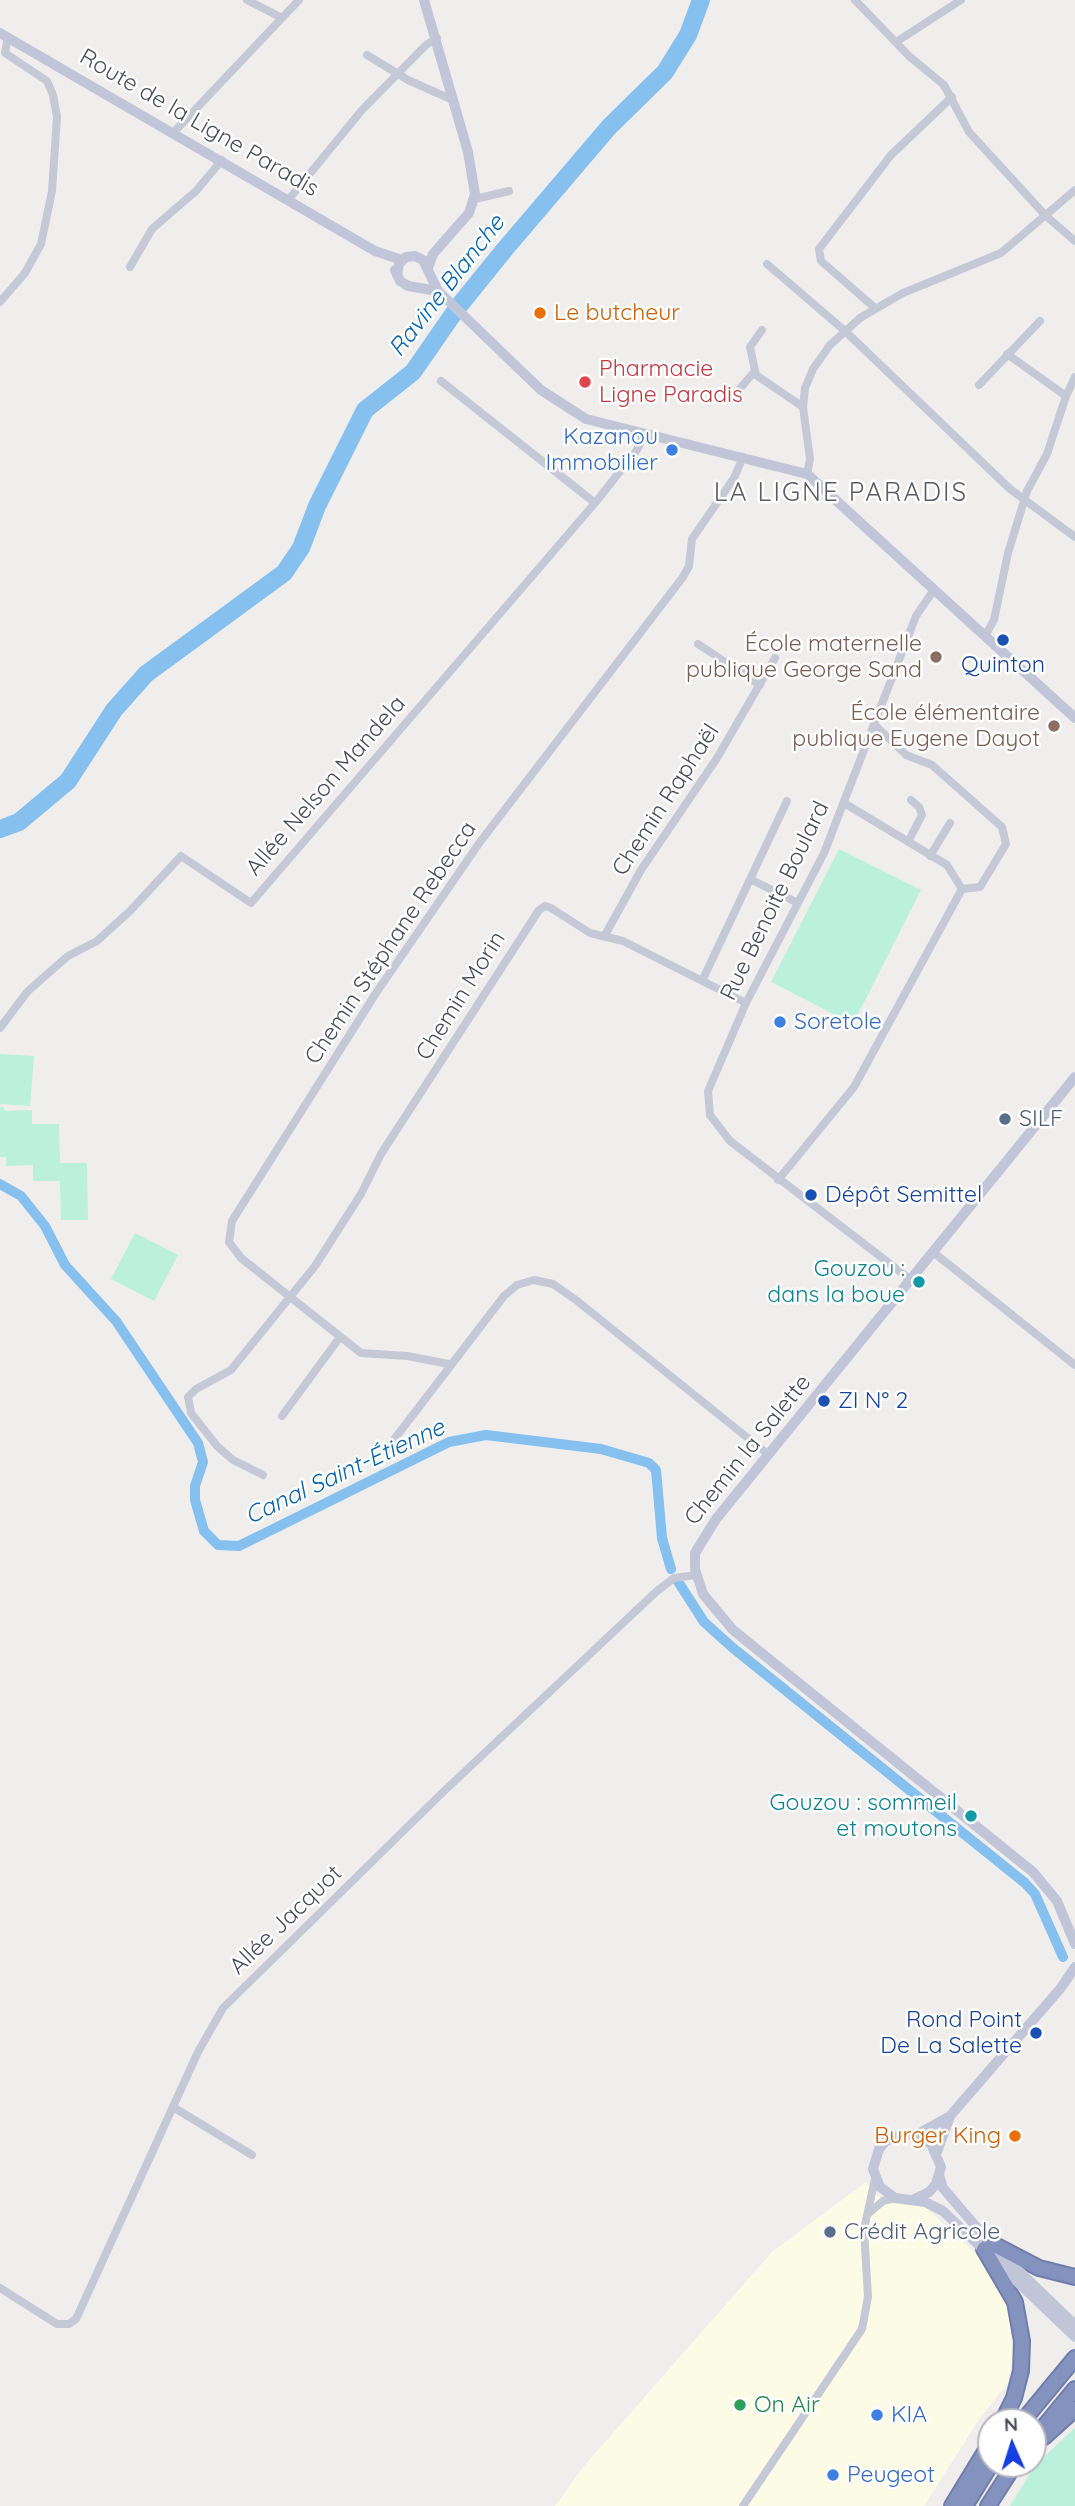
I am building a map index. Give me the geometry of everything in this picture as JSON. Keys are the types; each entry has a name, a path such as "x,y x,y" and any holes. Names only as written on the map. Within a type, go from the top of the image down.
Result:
{"highway":[{"path":"987,2246 1039,2268 1075,2277"},
{"path":"987,2246 1015,2302 1022,2341 1017,2385 1008,2408"},
{"path":"1034,2408 1075,2358"},
{"path":"1047,2423 1075,2389"},
{"path":"1047,2435 1075,2409"},
{"path":"952,2506 977,2465"},
{"path":"965,2506 982,2478"},
{"path":"988,2506 1006,2478"}],"street":[{"path":"247,0 282,18"},
{"path":"174,132 299,0"},
{"path":"424,0 437,38 470,163 475,199 465,219 444,240 416,256 402,260 397,275 404,284 438,290"},
{"path":"855,0 896,42 933,74 952,97 968,132 1046,216 1075,241"},
{"path":"896,42 961,0"},
{"path":"0,302 25,273 41,244 52,191 57,117 51,87 42,76 7,56 4,35"},
{"name":"Route de la Ligne Paradis","path":"4,35 375,251 402,260"},
{"path":"289,199 327,149 398,71 437,38"},
{"path":"367,55 398,71 408,80 453,100"},
{"path":"875,309 821,261 819,249 891,155 952,97"},
{"path":"130,267 152,229 196,191 222,160"},
{"path":"807,474 810,459 803,407 805,388 814,369 845,331 903,293 990,260 1020,240 1075,190"},
{"path":"475,199 509,191"},
{"path":"417,286 425,281 444,240"},
{"name":"Route de la Ligne Paradis","path":"375,251 397,275"},
{"path":"416,256 428,270 438,290 541,390 567,409 608,427 807,474 1075,719"},
{"path":"767,264 845,331 997,477 1075,537"},
{"path":"979,385 1040,321"},
{"path":"762,330 750,347 754,372 803,407"},
{"path":"1007,354 1066,396"},
{"path":"737,392 754,372"},
{"path":"985,636 994,620 1008,553 1025,499 1046,454 1075,377"},
{"path":"441,381 595,503"},
{"name":"Allée Nelson Mandela","path":"0,1028 28,991 68,956 97,941 130,911 180,856 251,903 595,503 637,450 644,435"},
{"name":"Chemin Stéphane Rebecca","path":"449,1364 407,1356 365,1355 234,1251 229,1240 232,1222 376,993 480,842 682,577 689,566 692,539 734,478 743,457"},
{"name":"Rue Benoite Boulard","path":"778,1180 730,1141 710,1115 708,1091 746,1003 824,853 916,616 933,591"},
{"path":"698,644 760,685"},
{"name":"Chemin Raphaël","path":"605,935 641,870 717,758 775,658"},
{"path":"875,725 906,755 932,765 1002,827 1006,844 981,887 962,889"},
{"path":"908,842 922,815 919,807 911,800"},
{"path":"702,981 787,801"},
{"path":"844,803 947,865 962,889"},
{"path":"930,856 950,823"},
{"path":"750,879 798,903"},
{"path":"911,1280 778,1180 854,1087 962,889"},
{"name":"Chemin Morin","path":"292,1298 339,1231 381,1154 538,909 545,906 551,908 590,933 623,940 746,1003"},
{"name":"Chemin la Salette","path":"696,1575 695,1553 703,1536 1075,1077"},
{"path":"933,1252 1075,1365"},
{"path":"386,1450 449,1364 516,1284 534,1280 553,1284 769,1455"},
{"path":"262,1475 233,1460 217,1446 187,1402 196,1389 231,1370 292,1298"},
{"path":"282,1416 340,1337"},
{"path":"696,1575 703,1594 733,1630 1032,1872 1056,1901 1074,1939"},
{"name":"Allée Jacquot","path":"0,2288 57,2324 69,2325 76,2319 198,2052 223,2008 442,1793 657,1591 674,1578 696,1575"},
{"path":"916,2135 950,2116 1060,1989 1075,1967"},
{"path":"1060,1989 1075,1981"},
{"path":"1060,1989 1075,1987"},
{"path":"173,2107 251,2155"},
{"path":"950,2116 937,2152 939,2175 943,2188 987,2246"},
{"path":"895,2199 880,2187 875,2179 873,2169 879,2149 895,2136 916,2135 924,2138 937,2152"},
{"path":"912,2200 929,2192 939,2175"},
{"path":"743,2506 862,2329 869,2297 864,2229 875,2179"},
{"path":"867,2215 876,2205 895,2199 925,2202 943,2211 987,2246 1075,2337"},
{"path":"1032,2290 1075,2325"}],"shaded area":[{"path":"866,2182 877,2195 889,2202 924,2206 978,2256 1006,2305 1013,2355 1008,2383 988,2408 977,2408 977,2423 924,2506 555,2506 584,2466 772,2252"}],"green space":[{"path":"839,849 921,890 853,1024 771,982"},
{"path":"0,1054 34,1056 30,1106 0,1104"},
{"path":"0,1107 4,1107 5,1111 32,1110 32,1124 59,1124 60,1163 87,1163 88,1220 61,1220 60,1181 33,1181 33,1165 6,1166 6,1157 0,1157"},
{"path":"135,1233 178,1255 154,1301 111,1279"},
{"path":"1075,2428 1075,2506 1010,2506 1027,2478 1047,2478 1047,2454"}],"waterway":[{"name":"Ravine Blanche","path":"0,829 19,822 68,781 114,710 146,674 284,573 301,548 317,506 365,410 413,372 458,307 505,249 609,127 665,72 688,35 701,0"},
{"name":"Canal Saint-Étienne","path":"0,1184 21,1196 45,1226 65,1265 116,1321 198,1443 203,1462 195,1486 195,1500 204,1531 218,1545 239,1546 449,1442 486,1435 601,1449 649,1463 656,1470 662,1538 671,1569"},
{"name":"Canal Saint-Étienne","path":"677,1580 704,1622 733,1648 1025,1883 1035,1894 1063,1957"}],"place":[{"name":"Le butcheur","path":"540,313"},
{"name":"Pharmacie Ligne Paradis","path":"585,382"},
{"name":"Kazanou Immobilier","path":"672,450"},
{"name":"Quinton","path":"1003,640"},
{"name":"École maternelle publique George Sand","path":"936,657"},
{"name":"École élémentaire publique Eugene Dayot","path":"1054,726"},
{"name":"Soretole","path":"780,1022"},
{"name":"SILF","path":"1005,1119"},
{"name":"Dépôt Semittel","path":"811,1195"},
{"name":"Gouzou : dans la boue","path":"919,1282"},
{"name":"ZI N° 2","path":"824,1401"},
{"name":"Gouzou : sommeil et moutons","path":"971,1816"},
{"name":"Rond Point De La Salette","path":"1036,2033"},
{"name":"Burger King","path":"1015,2136"},
{"name":"Crédit Agricole","path":"830,2232"},
{"name":"On Air","path":"740,2405"},
{"name":"KIA","path":"877,2415"},
{"name":"Peugeot","path":"833,2475"}],"district":[{"name":"LA LIGNE PARADIS","path":"841,493"}]}
